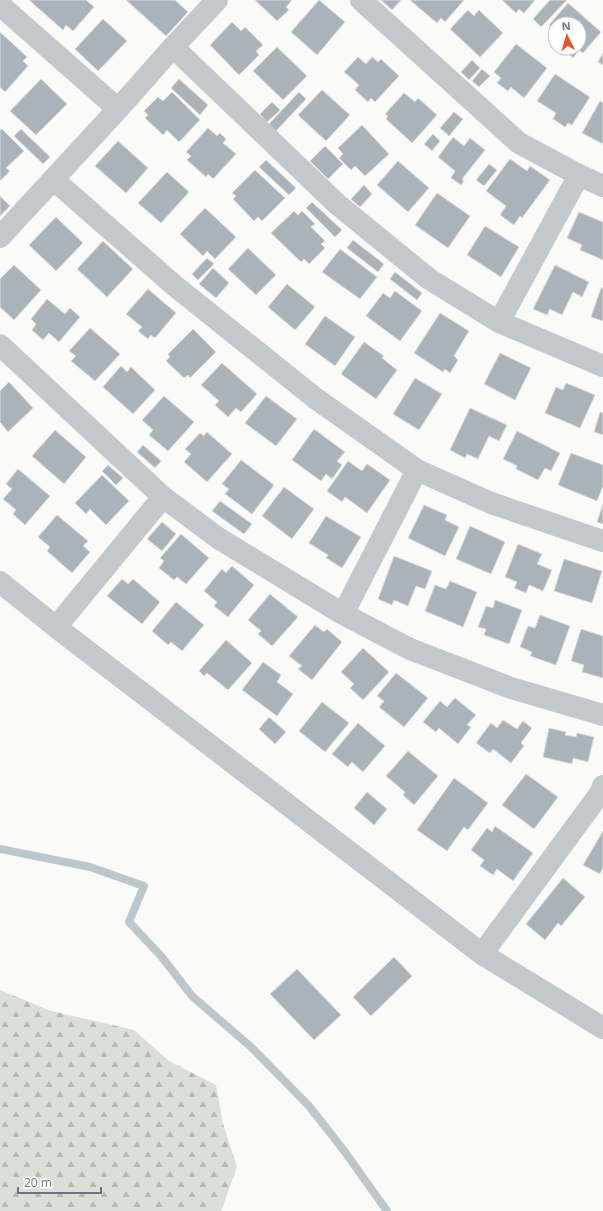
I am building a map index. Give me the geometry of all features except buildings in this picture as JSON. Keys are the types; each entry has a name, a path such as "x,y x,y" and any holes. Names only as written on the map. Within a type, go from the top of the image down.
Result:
{"street":[{"path":"0,237 54,180 217,0"},
{"path":"361,0 519,142 579,175 603,186"},
{"path":"0,5 118,109"},
{"path":"173,47 337,204 429,279 499,322 603,366"},
{"path":"499,322 579,175"},
{"path":"54,180 175,286 315,398 417,470 492,503 603,541"},
{"path":"0,345 163,497 218,538 343,614 410,649 511,688 603,715"},
{"path":"343,614 417,470"},
{"path":"56,627 163,497"},
{"path":"0,582 56,627 482,954 603,1028"},
{"path":"482,954 602,790"}],"green space":[{"path":"0,990 51,1011 134,1030 169,1061 216,1085 223,1124 237,1167 221,1211 0,1211"}],"waterway":[{"path":"0,849 90,867 144,886 129,922 161,956 192,996 251,1047 309,1106 345,1152 387,1211"}]}
